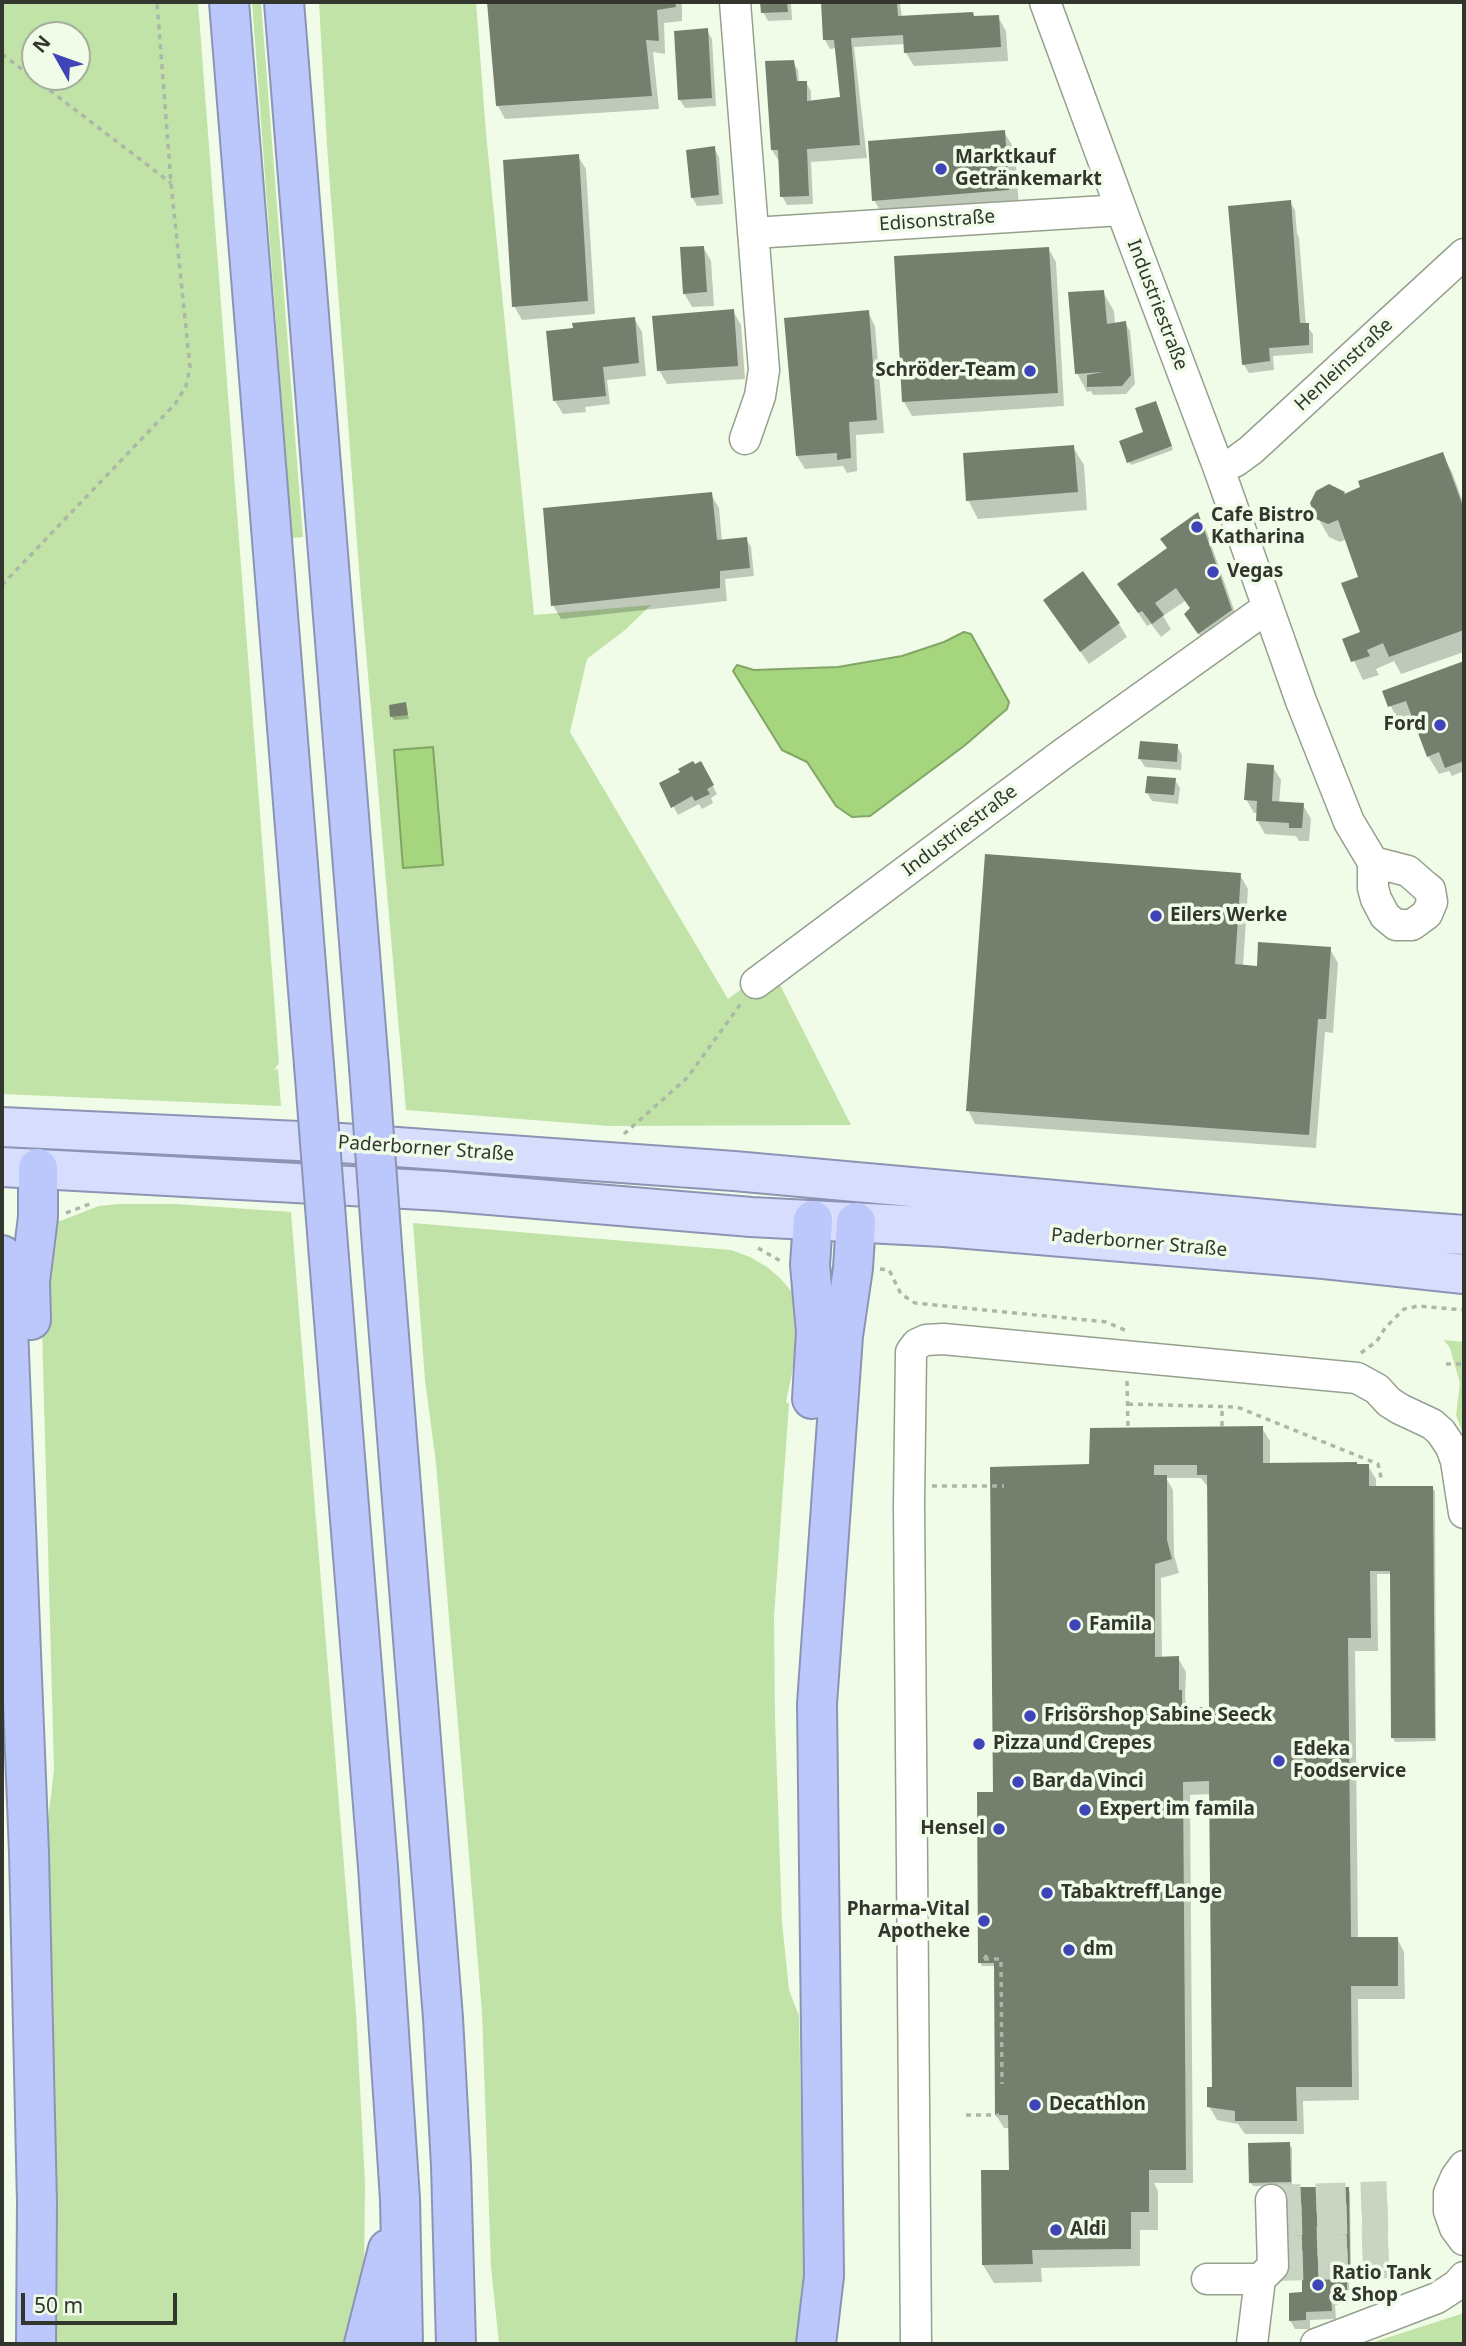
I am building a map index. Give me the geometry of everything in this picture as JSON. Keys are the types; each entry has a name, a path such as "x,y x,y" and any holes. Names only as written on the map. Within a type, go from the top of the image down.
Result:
{"highway":[{"path":"229,2 378,1867 400,2199 403,2344"},
{"path":"284,2 443,2018 456,2344"},
{"path":"20,1168 38,1217 30,1281 42,1771 29,1853"},
{"path":"813,1220 810,1265 816,1332 797,1725 798,1816 821,2042"},
{"path":"816,2343 824,2276 817,1704 843,1336 853,1268 856,1222"},
{"path":"2,1255 6,1277 7,1425 29,1853 37,2203 36,2344"},
{"path":"365,2344 400,2199"},
{"path":"455,2287 481,2344"},
{"path":"37,2304 44,2344"}],"main road":[{"name":"Paderborner Straße","path":"1464,1235 859,1181 341,1143 19,1128 20,1168 442,1191 751,1217 856,1222 1208,1248 1464,1274"},
{"path":"813,1220 814,1178"},
{"path":"856,1222 859,1181"}],"street":[{"path":"735,2 764,370 760,396 745,439"},
{"name":"Industriestraße","path":"1045,2 1341,804 1355,835 1373,862"},
{"name":"Edisonstraße","path":"753,233 1121,210"},
{"name":"Henleinstraße","path":"1219,469 1251,450 1464,254"},
{"name":"Industriestraße","path":"756,983 1075,745 1268,608"},
{"path":"916,2344 909,1485 911,1352 917,1343 926,1339 943,1339 1357,1378 1377,1389 1389,1402 1432,1424 1441,1432 1456,1461 1464,1513"},
{"path":"1464,2166 1449,2193 1449,2211 1455,2228 1464,2240"},
{"path":"1252,2344 1260,2279 1273,2266 1271,2200"},
{"path":"1316,2344 1437,2298 1464,2277"},
{"path":"1207,2279 1260,2279"}],"path":[{"path":"2,585 175,404 186,386 190,367 171,183 157,2"},
{"path":"2,54 171,183"},
{"path":"623,1135 687,1078 756,983"},
{"path":"889,1270 901,1294 915,1303 1106,1322 1134,1333"},
{"path":"1361,1353 1377,1341 1385,1328 1404,1309 1418,1306 1464,1310"},
{"path":"1446,1364 1464,1364"},
{"path":"1128,1404 1237,1406 1378,1464 1382,1482"},
{"path":"1222,1406 1222,1426"},
{"path":"909,1485 1004,1486"},
{"path":"989,1952 984,1959 1001,1959 1002,2084"},
{"path":"965,2115 999,2115"}],"shaded area":[{"path":"2,2 198,2 279,1063 274,1070 278,1069 281,1106 2,1094"},
{"path":"252,2 261,2 303,537 292,538"},
{"path":"319,2 476,2 486,133 534,615 651,605 625,630 587,659 570,732 728,999 771,967 851,1125 609,1126 406,1110 361,595 327,146"},
{"path":"964,632 971,634 1009,702 1007,709 964,746 870,816 852,817 836,806 807,762 782,750 733,671 737,665 754,670 838,667 902,656 944,642"},
{"path":"433,747 443,865 403,868 394,750"},
{"path":"175,1204 291,1212 356,2013 365,2183 364,2283 353,2344 55,2344 45,1844 54,1770 42,1328 55,1220 60,1221 99,1206"},
{"path":"413,1223 731,1250 767,1267 792,1292 796,1319 796,1354 786,1402 789,1404 774,1617 782,1922 789,1990 799,2016 801,2115 808,2232 802,2344 499,2344 491,2267 482,2012"},
{"path":"1444,1340 1464,1342 1464,1437 1456,1415 1460,1383 1450,1348"},
{"path":"1464,2313 1464,2344 1369,2344 1374,2342"}],"building":[{"path":"487,2 675,2 676,7 657,10 659,41 646,40 652,96 496,106"},
{"path":"760,2 787,2 788,12 761,13"},
{"path":"821,2 897,2 898,16 973,12 974,16 999,15 1001,47 904,53 903,35 851,38 860,145 807,149 809,196 780,197 778,150 771,150 765,61 794,60 797,81 807,81 807,101 840,97 834,40 823,40"},
{"path":"708,28 712,98 678,100 674,31"},
{"path":"1005,130 1009,190 872,201 868,141"},
{"path":"715,146 719,195 691,198 686,150"},
{"path":"579,154 588,301 512,307 503,160"},
{"path":"1291,200 1300,323 1309,323 1309,345 1269,348 1270,361 1242,365 1228,206"},
{"path":"704,246 707,292 683,294 680,247"},
{"path":"1049,247 1058,393 902,402 894,256"},
{"path":"1104,290 1107,324 1126,321 1131,375 1122,386 1087,387 1087,375 1103,372 1075,374 1068,292"},
{"path":"734,309 738,366 657,371 652,316"},
{"path":"869,310 877,420 849,422 851,458 837,460 837,453 796,456 784,318"},
{"path":"635,317 639,363 603,367 606,396 553,401 546,331 573,328 572,323"},
{"path":"1156,401 1172,446 1127,463 1119,441 1143,432 1135,408"},
{"path":"1074,445 1078,492 966,501 963,453"},
{"path":"1443,452 1464,509 1464,630 1389,657 1383,643 1367,650 1370,656 1351,662 1342,639 1360,632 1341,583 1358,577 1338,520 1328,524 1316,519 1310,503 1316,491 1329,484 1345,492 1344,494 1360,487 1358,481"},
{"path":"712,492 717,540 747,537 750,568 720,571 720,588 551,606 543,508"},
{"path":"1198,512 1232,610 1198,634 1184,614 1190,608 1176,588 1155,603 1164,615 1152,624 1142,611 1138,613 1117,584 1167,548 1160,539"},
{"path":"1083,571 1120,623 1080,652 1043,600"},
{"name":"Ford","path":"1464,661 1464,761 1445,768 1439,752 1427,757 1406,701 1388,707 1382,691"},
{"path":"406,702 408,715 390,717 389,705"},
{"path":"1140,741 1178,744 1177,762 1138,759"},
{"path":"693,761 695,764 701,761 714,785 707,789 710,794 695,801 692,796 671,808 659,783 680,772 678,769"},
{"path":"1247,763 1274,765 1272,801 1304,803 1302,828 1289,828 1289,823 1256,821 1257,801 1244,800"},
{"path":"1147,776 1176,778 1174,795 1145,793"},
{"path":"985,854 1241,873 1235,964 1257,966 1258,942 1331,947 1326,1019 1318,1019 1309,1135 966,1111"},
{"path":"1263,1426 1263,1463 1357,1462 1369,1464 1369,1486 1433,1486 1435,1738 1391,1738 1390,1571 1370,1571 1371,1638 1348,1638 1351,1937 1398,1937 1398,1986 1351,1986 1352,2087 1296,2087 1297,2121 1235,2121 1235,2111 1207,2107 1207,2087 1212,2087 1209,1781 1183,1782 1186,2170 1149,2170 1149,2212 1131,2212 1131,2249 1032,2250 1033,2264 982,2265 981,2170 1009,2170 1008,2115 995,2115 994,1963 978,1963 977,1792 993,1792 990,1467 1089,1464 1090,1428","holes":["1154,1465 1197,1465 1197,1475 1207,1475 1209,1707 1182,1708 1179,1656 1155,1657 1155,1564 1172,1559 1167,1540 1167,1475 1154,1475"]},
{"path":"1290,2142 1291,2182 1249,2183 1248,2143"},
{"path":"1292,2187 1349,2187 1350,2275 1331,2275 1331,2278 1347,2278 1347,2296 1331,2296 1332,2311 1306,2312 1306,2320 1289,2321 1289,2293 1302,2292 1302,2275 1293,2276"}],"tunnel":[{"path":"1271,2200 1387,2196"},
{"path":"1272,2221 1388,2218"},
{"path":"1272,2243 1388,2240"},
{"path":"1273,2266 1389,2263"}],"place":[{"name":"Marktkauf Getränkemarkt","path":"941,169"},
{"name":"Schröder-Team","path":"1030,371"},
{"name":"Cafe Bistro Katharina","path":"1197,527"},
{"name":"Vegas","path":"1213,572"},
{"name":"Ford","path":"1440,725"},
{"name":"Eilers Werke","path":"1156,916"},
{"name":"Famila","path":"1075,1625"},
{"name":"Frisörshop Sabine Seeck","path":"1030,1716"},
{"name":"Pizza und Crepes","path":"979,1744"},
{"name":"Edeka Foodservice","path":"1279,1761"},
{"name":"Bar da Vinci","path":"1018,1782"},
{"name":"Expert im famila","path":"1085,1810"},
{"name":"Hensel","path":"999,1829"},
{"name":"Tabaktreff Lange","path":"1047,1893"},
{"name":"Pharma-Vital Apotheke","path":"984,1921"},
{"name":"dm","path":"1069,1950"},
{"name":"Decathlon","path":"1035,2105"},
{"name":"Aldi","path":"1056,2230"},
{"name":"Ratio Tank & Shop","path":"1318,2285"}]}
